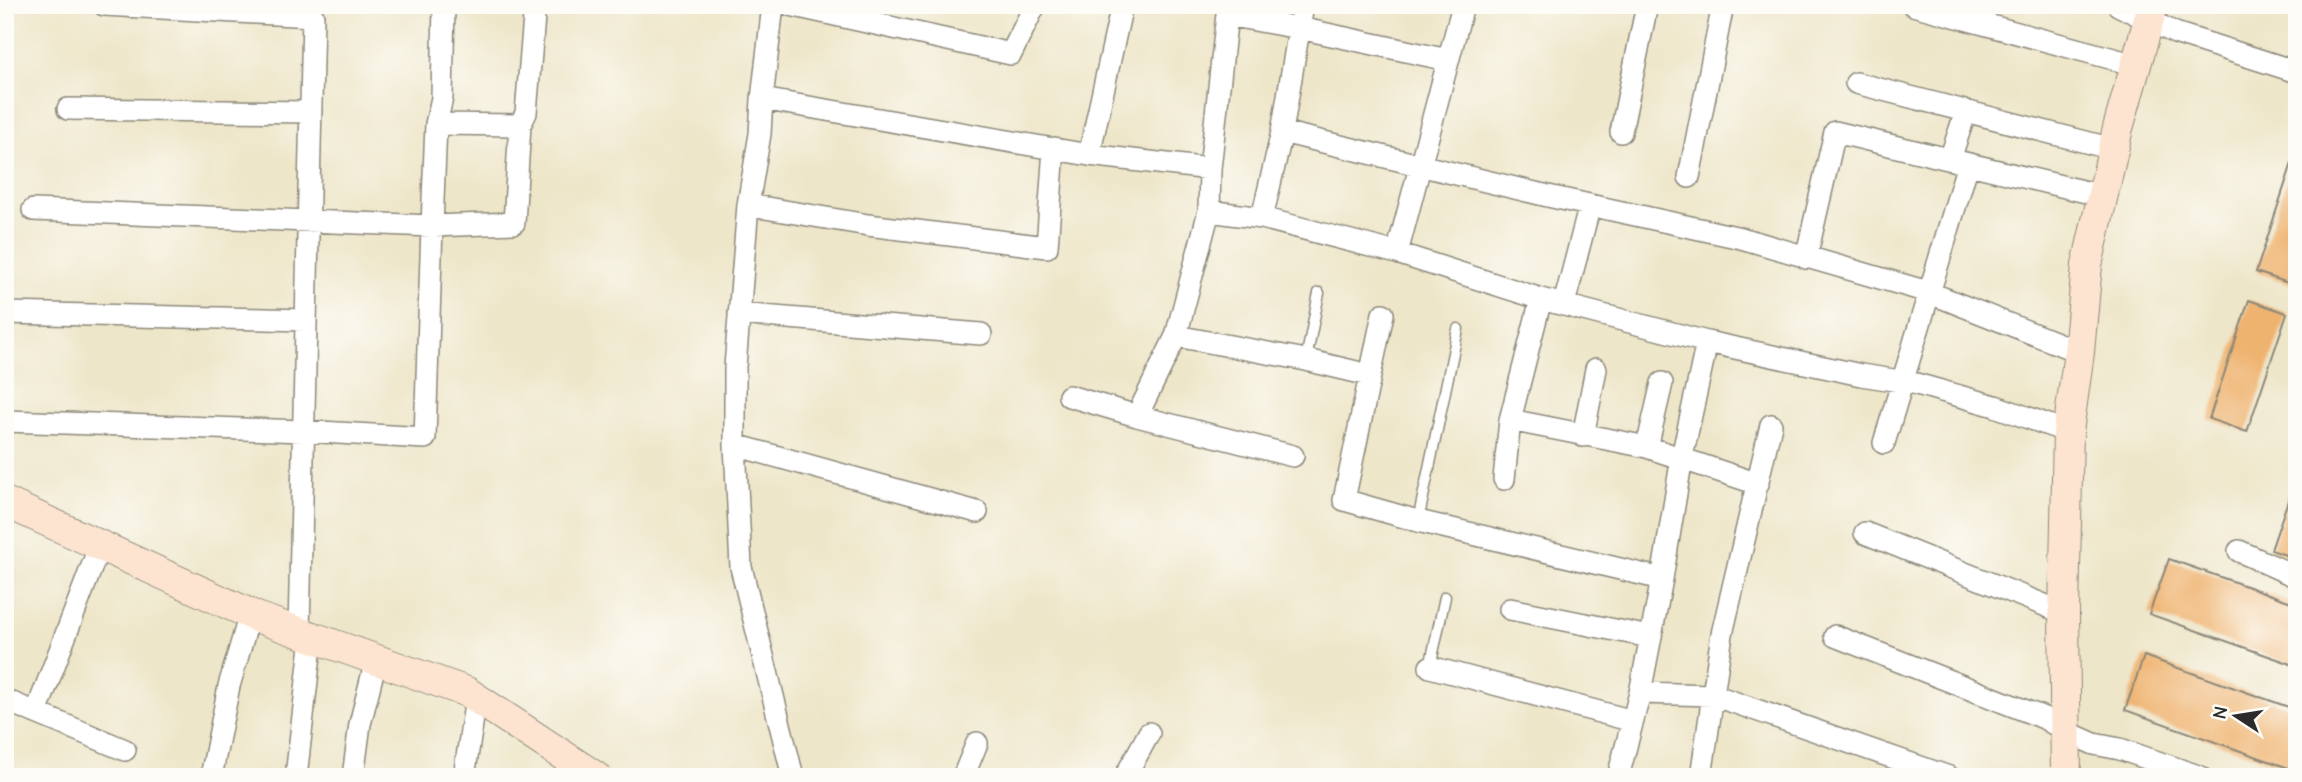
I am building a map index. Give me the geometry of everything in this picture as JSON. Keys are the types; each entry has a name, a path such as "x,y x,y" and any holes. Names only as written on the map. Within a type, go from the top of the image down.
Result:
{"main road":[{"path":"2066,777 2064,613 2068,432 2088,265 2113,149 2150,13"},
{"path":"5,502 250,614 467,692 588,774"}],"street":[{"path":"104,5 313,16 303,431 305,635 296,777"},
{"path":"5,421 425,438 436,124 442,98 444,5"},
{"path":"33,210 432,226 514,223 520,125 526,113 535,5"},
{"path":"773,5 760,134 748,205 735,367 735,445 741,566 793,777"},
{"path":"790,5 1012,54 1035,5"},
{"path":"1089,155 1122,5"},
{"path":"1262,218 1282,132 1303,5"},
{"path":"1397,253 1463,5"},
{"path":"1620,132 1647,5"},
{"path":"1689,177 1723,5"},
{"path":"1913,5 2136,65"},
{"path":"2118,5 2150,13 2175,33 2297,72"},
{"path":"1137,416 1175,336 1209,212 1210,169 1228,10 1448,60"},
{"path":"1856,83 2113,149"},
{"path":"762,99 1089,155 1210,169"},
{"path":"68,109 311,112"},
{"path":"1884,443 1928,292 1959,161 1966,111"},
{"path":"436,124 520,125"},
{"path":"1282,132 1741,238 1928,292 2079,352"},
{"path":"1807,258 1835,132 2103,196"},
{"path":"748,205 868,225 1047,247 1054,148"},
{"path":"1564,304 1590,205"},
{"path":"1209,212 1262,218 1397,253 1541,299 1707,342 1901,383 1913,383 1995,406 2068,432"},
{"path":"1504,479 1510,420 1541,299"},
{"path":"5,313 306,320"},
{"path":"739,314 981,334"},
{"path":"1383,314 1344,500 1418,521 1662,579"},
{"path":"1175,336 1306,360 1369,375"},
{"path":"1618,777 1640,693 1682,457 1707,342"},
{"path":"1583,436 1596,369"},
{"path":"1647,447 1662,383"},
{"path":"1069,396 1293,456"},
{"path":"1510,420 1647,447 1758,484"},
{"path":"1702,777 1722,634 1771,425"},
{"path":"735,445 977,512"},
{"path":"1865,533 2064,613"},
{"path":"36,713 100,545"},
{"path":"2239,551 2297,576"},
{"path":"1510,609 1650,637"},
{"path":"211,777 229,686 250,614"},
{"path":"1835,636 2044,718 2094,744 2120,749 2201,777"},
{"path":"353,777 360,724 376,660"},
{"path":"1430,667 1633,721"},
{"path":"1640,693 1713,695 1949,777"},
{"path":"464,777 475,698"},
{"path":"5,700 125,750"},
{"path":"1125,777 1149,733"},
{"path":"963,777 977,743"}],"lane":[{"path":"1306,360 1319,293"},
{"path":"1418,521 1458,329"},
{"path":"1430,667 1445,597"}],"building":[{"path":"2296,151 2297,276 2294,285 2256,272"},
{"path":"2249,300 2287,313 2247,432 2209,419"},
{"path":"2297,477 2297,559 2271,550"},
{"path":"2169,559 2297,604 2297,666 2149,614"},
{"path":"2144,656 2297,710 2297,771 2125,710"}]}
